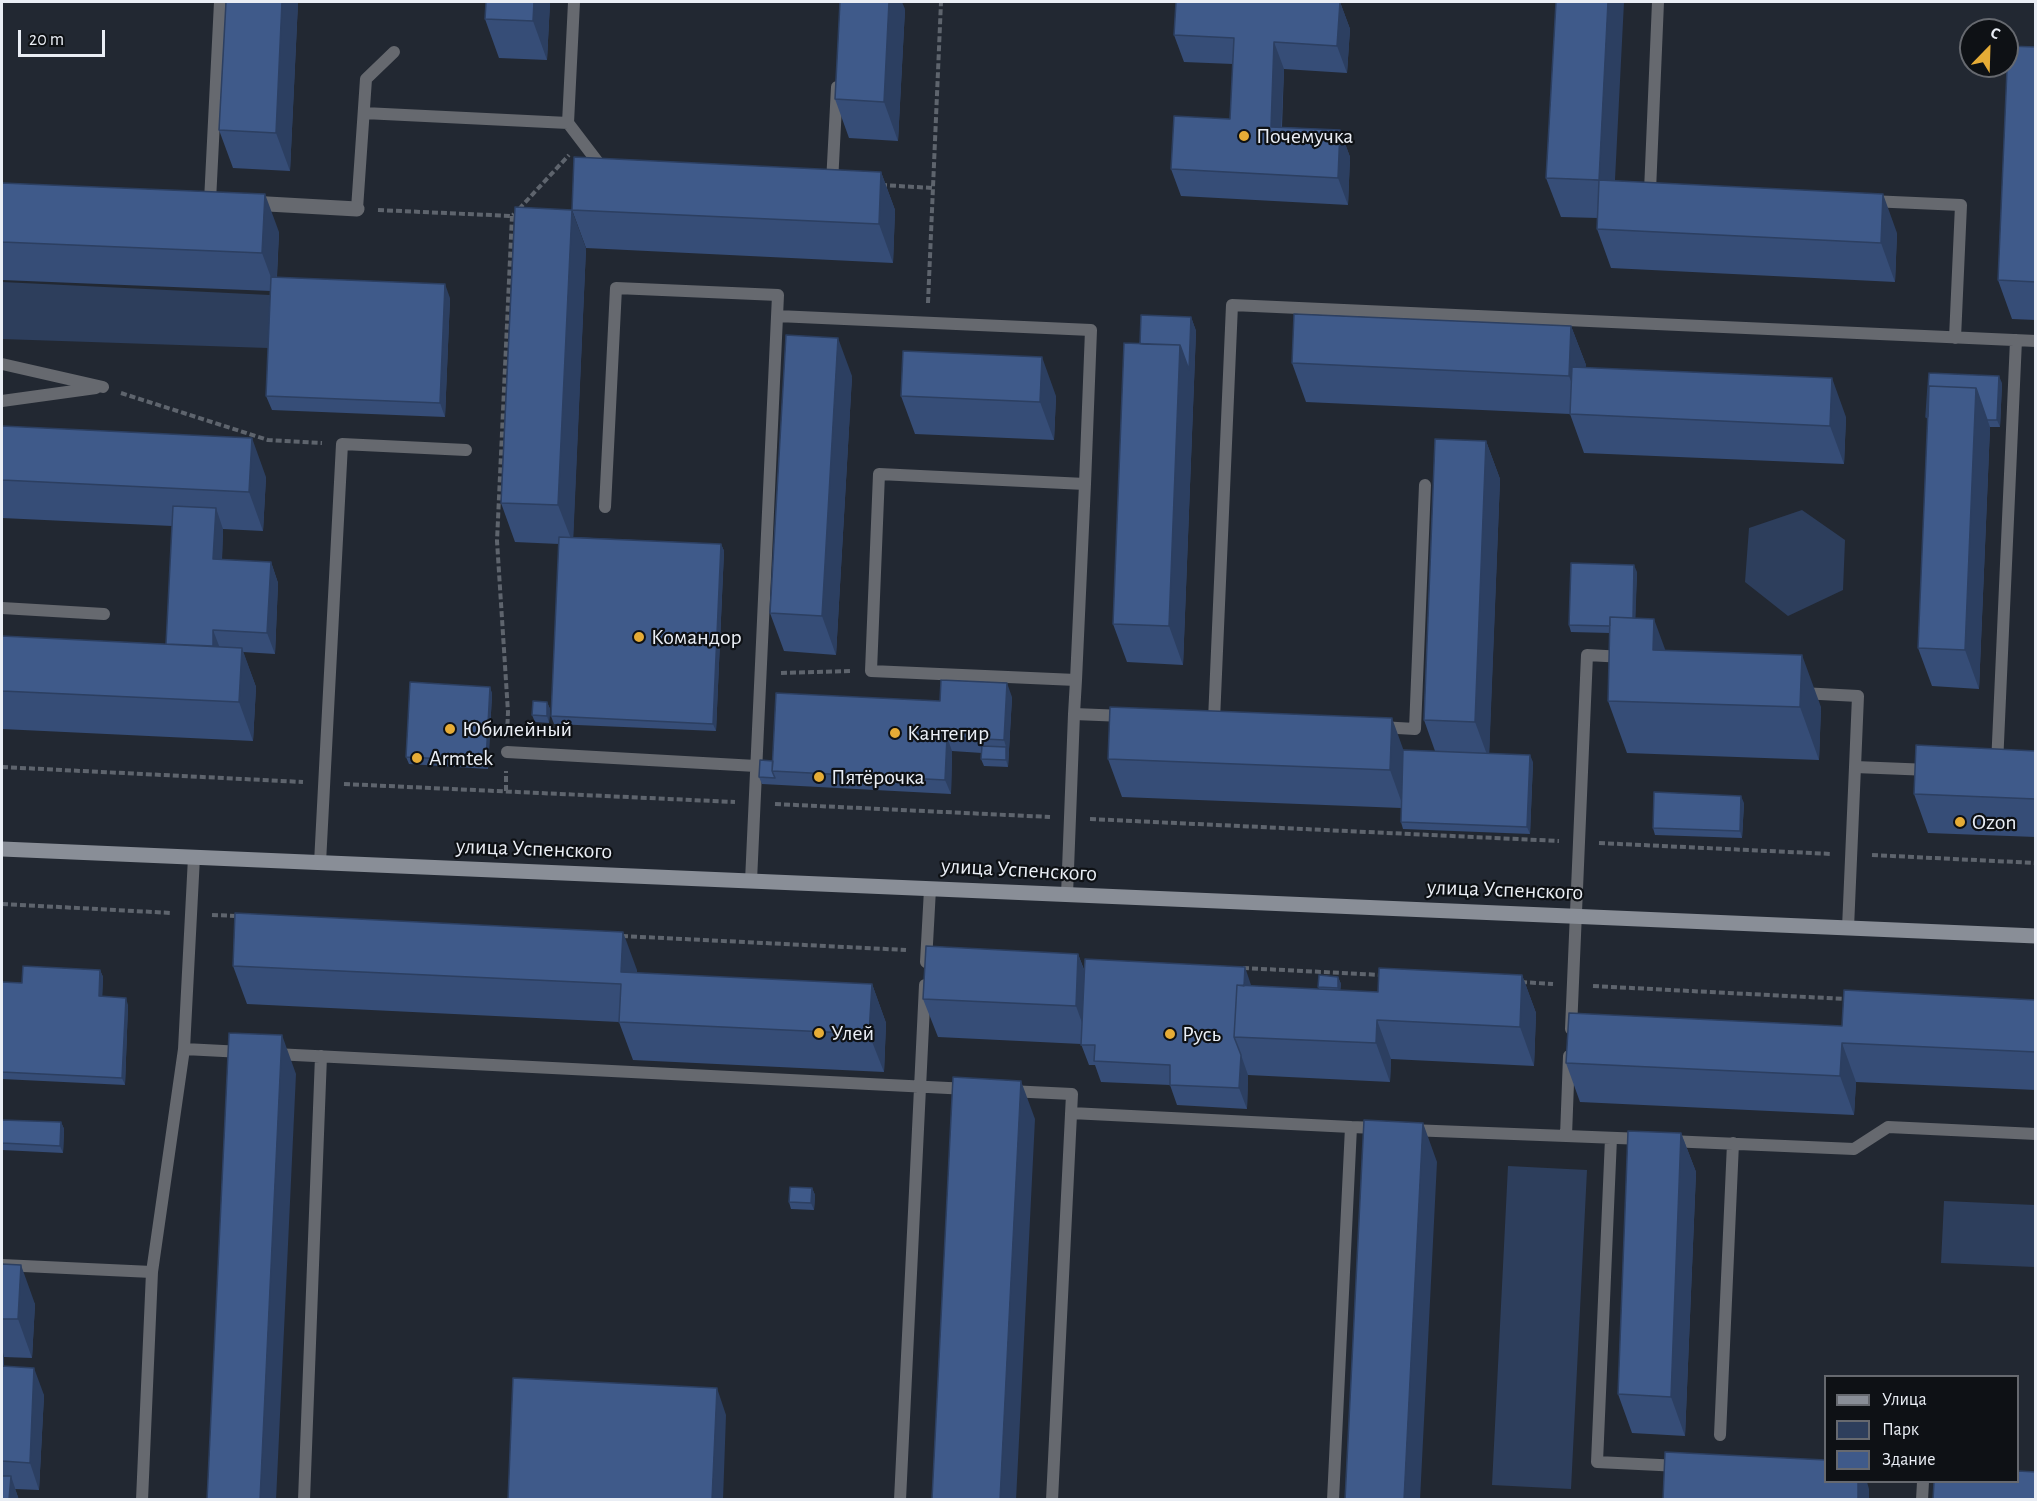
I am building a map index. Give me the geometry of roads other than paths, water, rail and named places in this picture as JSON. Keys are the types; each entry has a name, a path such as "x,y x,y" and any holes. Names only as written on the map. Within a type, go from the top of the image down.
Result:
{"street":[{"path":"216,201 357,209"},
{"name":"улица Успенского","path":"2,849 2036,936"}],"lane":[{"path":"216,201 220,2"},
{"path":"574,2 568,123 605,172 617,172"},
{"path":"1658,2 1650,191 1674,192"},
{"path":"357,209 366,79 394,52"},
{"path":"820,183 832,183 838,70"},
{"path":"364,112 568,123"},
{"path":"1853,200 1961,205 1954,338"},
{"path":"605,507 616,288 778,295 751,881"},
{"path":"1191,719 1220,720 1232,305 2036,341"},
{"path":"777,316 1091,330 1067,895"},
{"path":"1996,773 2016,340"},
{"path":"2,364 103,387 2,401"},
{"path":"320,863 342,444 466,450"},
{"path":"1076,680 870,671 879,474 1085,484"},
{"path":"1368,727 1415,729 1425,485"},
{"path":"2,608 104,614"},
{"path":"1566,1137 1587,655 1634,657"},
{"path":"1786,692 1858,696 1848,927"},
{"path":"1074,714 1133,716"},
{"path":"507,752 756,766"},
{"path":"1855,767 1938,770"},
{"path":"142,1500 152,1272 184,1049 194,857"},
{"path":"900,1500 930,889"},
{"path":"184,1049 1072,1094 1052,1500"},
{"path":"304,1500 321,1056"},
{"path":"1071,1113 1854,1149 1888,1128 2036,1134"},
{"path":"1333,1500 1352,1127"},
{"path":"1611,1138 1597,1462 1687,1467"},
{"path":"1720,1435 1733,1143"},
{"path":"2,1265 152,1272"},
{"path":"1922,1500 1923,1483"}],"place":[{"name":"Почемучка","path":"1244,136"},
{"name":"Командор","path":"639,637"},
{"name":"Юбилейный","path":"450,729"},
{"name":"Кантегир","path":"895,733"},
{"name":"Armtek","path":"417,758"},
{"name":"Пятёрочка","path":"819,777"},
{"name":"Ozon","path":"1960,822"},
{"name":"Улей","path":"819,1033"},
{"name":"Русь","path":"1170,1034"}]}
